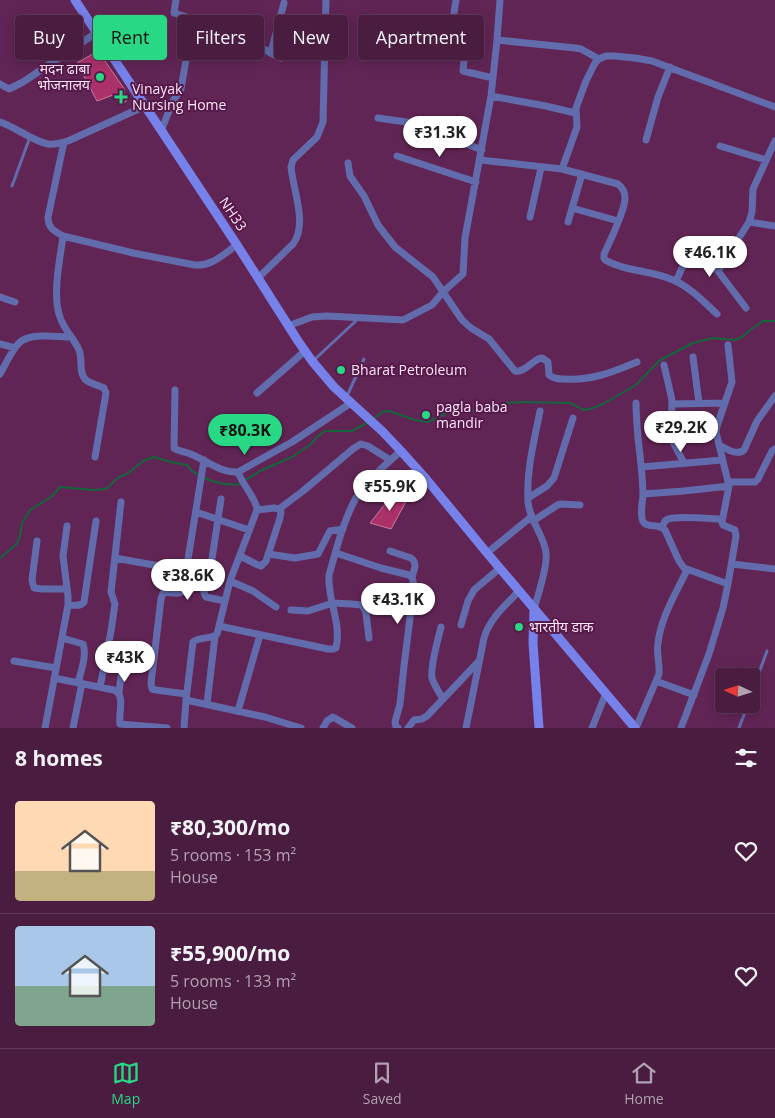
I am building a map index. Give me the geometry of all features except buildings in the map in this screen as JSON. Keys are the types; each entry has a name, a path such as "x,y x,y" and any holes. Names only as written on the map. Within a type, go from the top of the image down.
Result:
{"main road":[{"name":"NH33","path":"75,0 93,27"},
{"name":"NH33","path":"115,60 312,361 348,401 382,431 439,494 635,728"},
{"path":"534,609 533,643 539,728"}],"street":[{"path":"176,0 174,13 180,15"},
{"path":"258,278 294,244 299,234 300,219 291,167 293,160 317,137 323,122 326,0"},
{"path":"454,15 456,0"},
{"path":"288,326 312,317 327,316 403,320 432,305 463,274 465,238 491,96 500,0"},
{"path":"271,52 284,3"},
{"path":"0,84 9,89 23,82 93,34"},
{"path":"497,40 574,48 599,59"},
{"path":"264,49 274,54"},
{"path":"562,170 577,127 575,113 586,81 595,63 606,56 652,61 775,107"},
{"path":"161,131 173,101 181,89 186,60"},
{"path":"464,60 463,72 492,78"},
{"path":"646,140 658,97 670,67"},
{"path":"491,96 575,113"},
{"path":"1,124 48,144 54,144 64,142 145,106"},
{"path":"378,118 413,123 482,150"},
{"path":"718,271 749,222 754,189 775,141"},
{"path":"64,142 48,217 49,227 56,233 133,254 202,266 210,264 237,246"},
{"path":"720,146 766,160"},
{"path":"397,156 476,182"},
{"path":"480,160 562,170 621,186 625,199 604,254 605,260 624,269 659,275 676,281 692,291 717,314"},
{"path":"348,163 350,176 364,196 378,225 395,247 433,277 462,320 490,339 515,371 521,371 542,358 548,362 550,377 582,379 600,376 637,362"},
{"path":"530,217 541,168"},
{"path":"568,222 582,174"},
{"path":"572,208 618,221"},
{"path":"749,222 775,226"},
{"path":"63,236 56,294 59,316 81,354 84,378 104,388 106,397 95,457"},
{"path":"676,281 690,251 693,248 698,249 718,271 746,308"},
{"path":"0,297 15,302"},
{"path":"0,374 15,348 25,338 32,336 70,337"},
{"path":"0,344 15,348"},
{"path":"681,728 709,654 728,584 736,533 735,530 723,526 722,519 728,484 717,437 717,426 732,382 728,346"},
{"path":"257,393 305,351"},
{"path":"693,356 698,403"},
{"path":"664,364 672,404 671,438 684,463"},
{"path":"175,390 174,448 204,460 226,472 239,475 292,442 348,401"},
{"path":"719,446 741,453 757,421 775,396"},
{"path":"636,403 642,467 642,511 644,523 662,527 665,530 684,568 728,584"},
{"path":"672,404 725,403"},
{"path":"534,609 546,559 545,547 532,519 528,498 530,462 540,411"},
{"path":"528,498 547,486 554,478 573,418"},
{"path":"257,510 278,509 361,444 368,446 390,460"},
{"path":"643,494 755,482 772,451 775,449"},
{"path":"219,626 328,649 336,648 336,621 328,584 343,529 356,496 401,451"},
{"path":"204,460 182,592 166,592 161,596 152,688 301,728"},
{"path":"642,467 722,460"},
{"path":"207,704 215,636 230,580 257,510 239,475"},
{"path":"221,499 212,559 204,595 209,598 225,601"},
{"path":"100,687 112,631 115,604 112,592 121,502"},
{"path":"487,553 532,519 556,506 560,504 580,504"},
{"path":"240,556 262,566 266,561 280,518 281,512 278,509"},
{"path":"196,512 249,530"},
{"path":"662,527 670,519 722,519"},
{"path":"68,605 82,605 84,602 96,521"},
{"path":"46,728 68,605 63,556 67,526"},
{"path":"268,554 295,558 318,554 330,531 343,529"},
{"path":"37,541 32,580 34,588 67,589"},
{"path":"390,551 411,558 414,561 415,569 412,577 414,586 400,704 395,722 398,728"},
{"path":"336,553 412,577"},
{"path":"116,558 187,571"},
{"path":"732,564 775,568"},
{"path":"461,625 468,601 474,590 500,568"},
{"path":"635,728 656,681 660,667 657,649 658,639 666,614 687,570"},
{"path":"230,580 253,591 276,607"},
{"path":"466,728 484,638 491,621 519,591"},
{"path":"291,610 308,610 333,603 358,604 364,608 369,638"},
{"path":"441,627 432,677 443,699"},
{"path":"238,711 260,635"},
{"path":"184,728 193,642 197,639 215,636"},
{"path":"62,638 83,644 84,646 73,728"},
{"path":"124,645 119,692 121,696 120,726 167,728"},
{"path":"408,728 412,721 426,716 480,660"},
{"path":"14,661 56,668"},
{"path":"54,678 119,692"},
{"path":"656,681 694,695"},
{"path":"592,728 606,694"},
{"path":"323,728 327,721 333,717 352,728"}],"lane":[{"path":"12,186 30,136"},
{"path":"312,361 360,318"},
{"path":"348,401 364,359"},
{"path":"760,670 767,651"},
{"path":"740,728 745,713"}],"waterway":[{"path":"373,419 382,412 389,411 415,420 428,422 447,413 492,409 505,403 523,402 570,403 584,410 590,409 603,404 636,385 660,360 693,343 713,338 735,340 763,321 775,321"},
{"path":"244,481 260,471 292,457 310,445 325,431 352,431 367,423"},
{"path":"0,558 17,544 22,523 30,510 51,497 60,487 93,490 106,489 119,477 127,474 143,461 154,457 187,465 200,476"},
{"path":"204,478 222,484 240,484"}],"place":[{"name":"मदन ढाबा भोजनालय","path":"100,77"},
{"name":"Vinayak Nursing Home","path":"121,97"},
{"name":"Bharat Petroleum","path":"341,370"},
{"name":"pagla baba mandir","path":"426,415"},
{"name":"भारतीय डाक","path":"519,627"}]}
